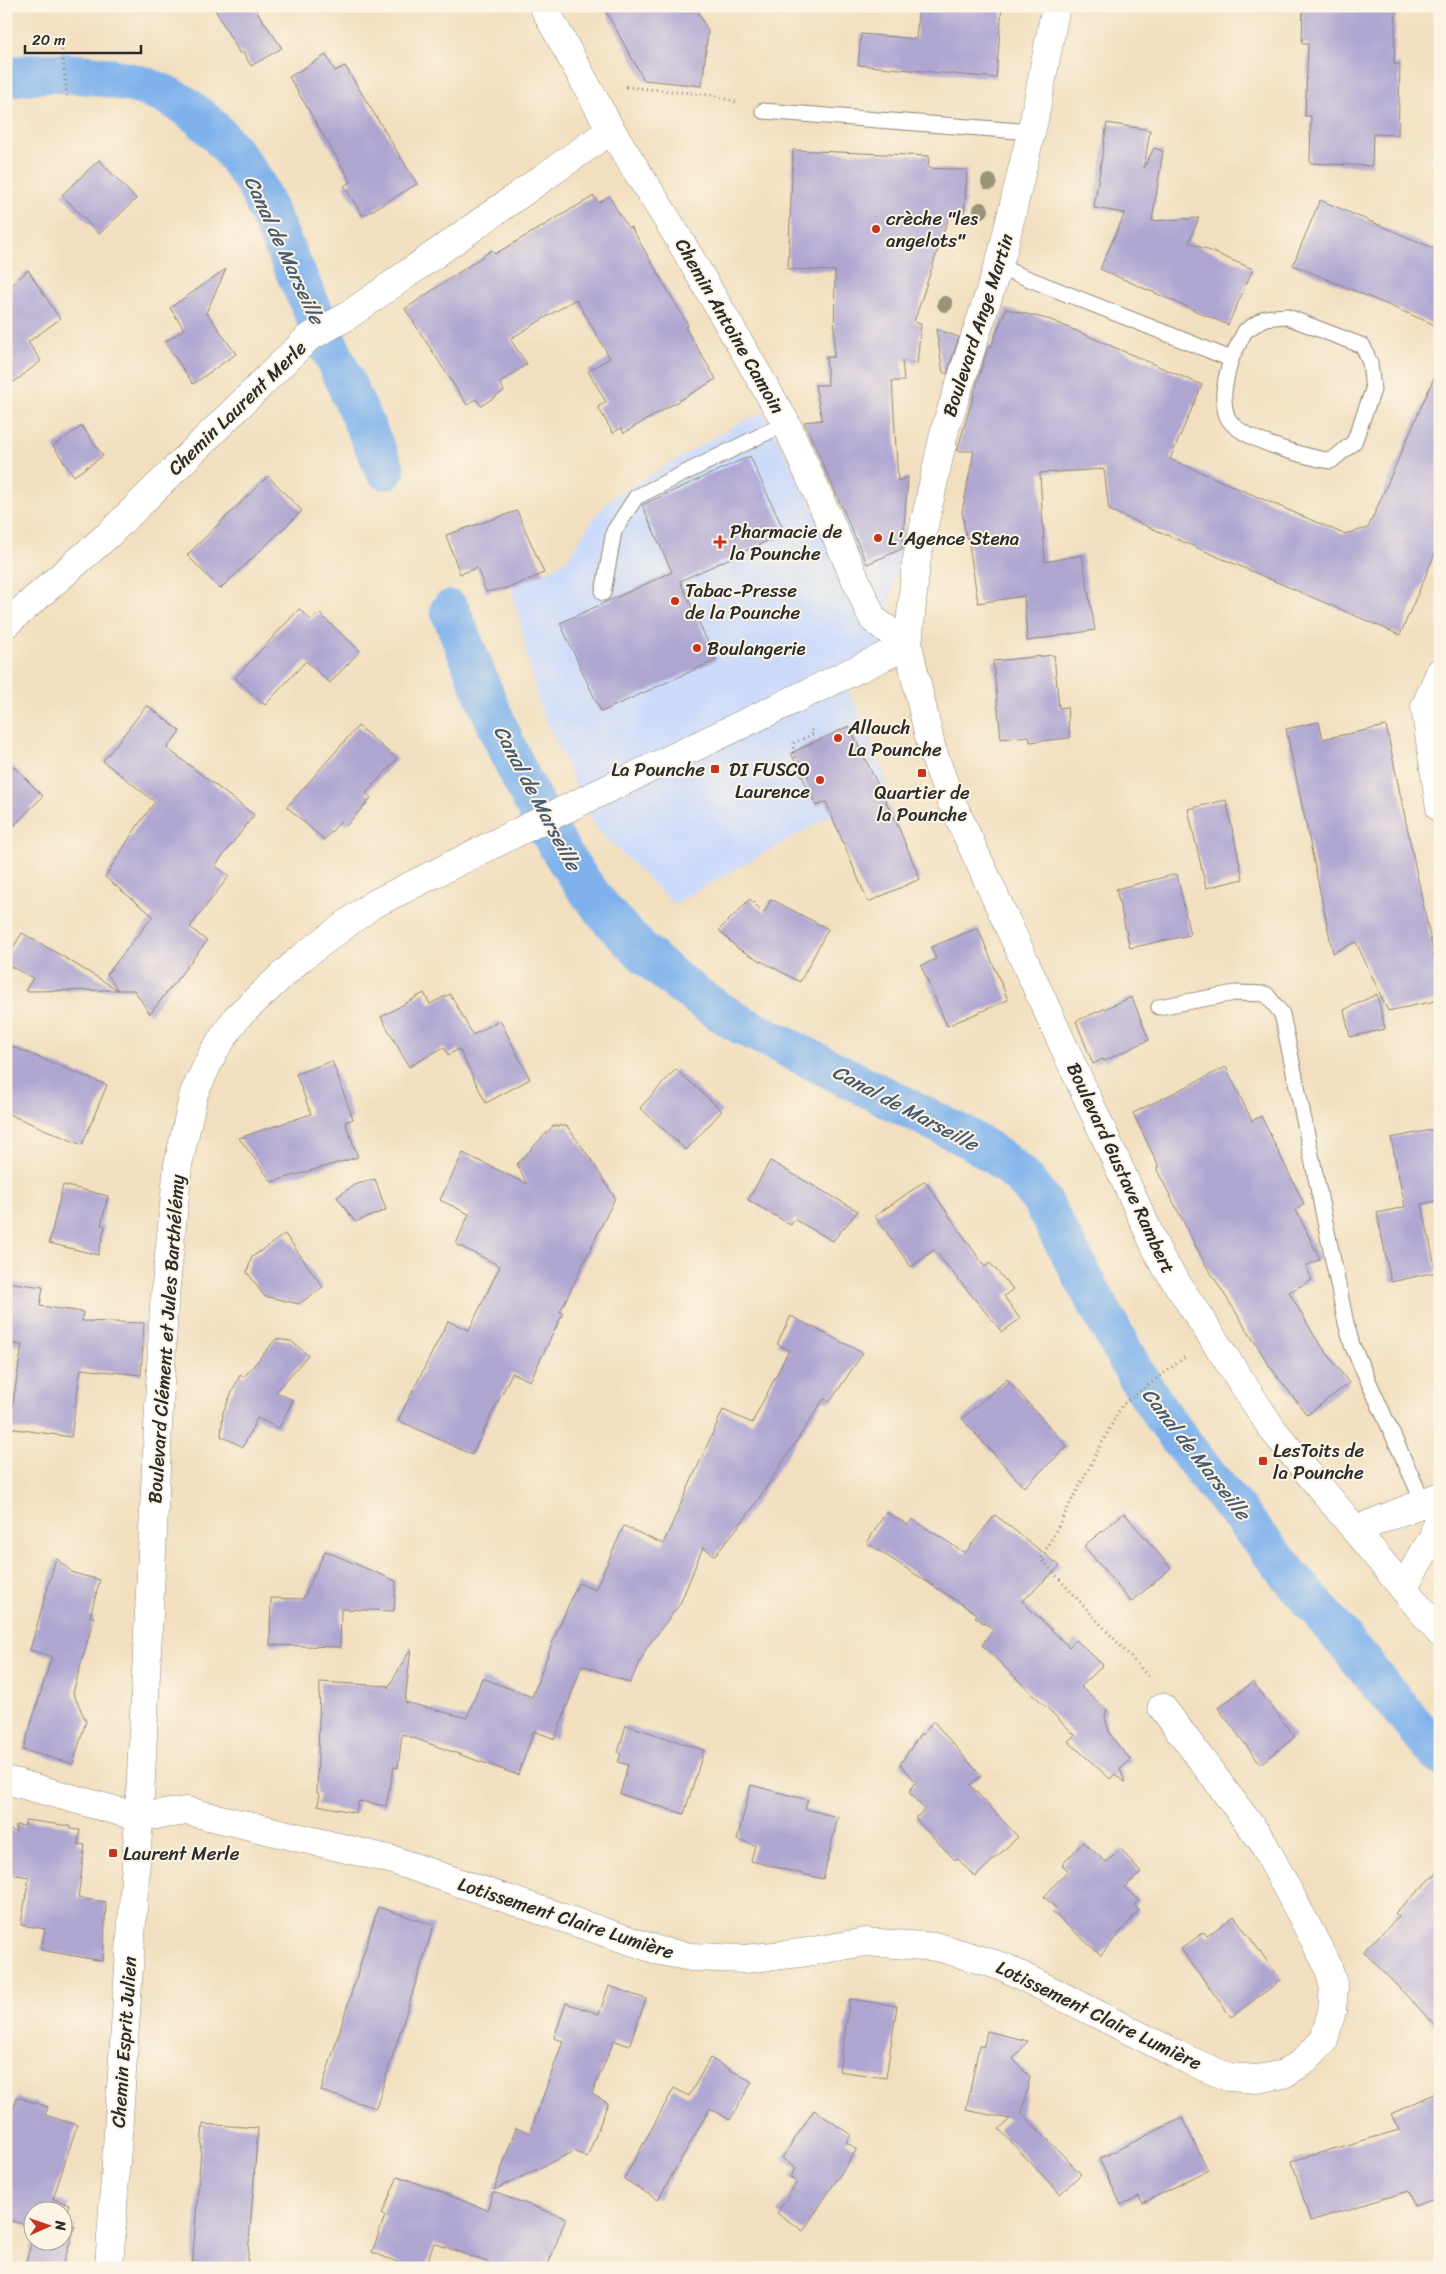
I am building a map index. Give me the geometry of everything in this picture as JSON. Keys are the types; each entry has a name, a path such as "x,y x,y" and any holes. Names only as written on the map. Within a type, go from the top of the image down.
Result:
{"street":[{"name":"Chemin Antoine Camoin","path":"543,6 611,130 675,232 786,423 873,619 908,645"},
{"name":"Boulevard Ange Martin","path":"908,645 916,563 945,429 999,266 1032,132 1056,6"},
{"name":"Chemin Laurent Merle","path":"6,624 108,535 308,338 346,317 611,130"},
{"name":"Boulevard Clément et Jules Barthélémy","path":"139,1817 164,1305 178,1165 194,1093 214,1050 238,1017 301,958 372,905 528,827 908,645"},
{"name":"Boulevard Gustave Rambert","path":"908,645 932,750 949,796 1160,1259 1273,1430 1440,1633"},
{"path":"1440,672 1425,707 1440,808"},
{"path":"1355,1530 1434,1503 1432,1537 1403,1588"},
{"name":"Lotissement Claire Lumière","path":"139,1817 187,1811 393,1860 660,1951 691,1957 744,1959 801,1953 865,1942 938,1947 1004,1967 1228,2078 1258,2079 1284,2074 1303,2062 1324,2040 1332,2011 1334,1988 1328,1966 1262,1841 1162,1707"},
{"path":"6,1780 139,1817"},
{"name":"Chemin Esprit Julien","path":"109,2268 139,1817"}],"lane":[{"path":"763,111 1032,132"},
{"path":"999,266 1231,359"},
{"path":"1279,316 1286,316 1363,346 1370,363 1372,390 1354,442 1330,461 1308,458 1245,435 1227,418 1222,392 1231,359 1245,331 1265,318 1279,316"},
{"path":"603,593 614,531 636,497 786,423"},
{"path":"1160,1007 1235,993 1266,994 1282,1014 1352,1345 1434,1503"}],"path":[{"path":"62,50 67,96"},
{"path":"598,105 616,85 630,88 713,95 763,111"},
{"path":"808,776 806,777 794,752 794,743 813,734 809,724"},
{"path":"1162,1707 1152,1681 1042,1559 1122,1405 1163,1373"}],"shaded area":[{"path":"764,413 815,513 905,516 902,549 879,650 840,670 889,783 674,904 594,826 539,705 511,587 549,571 566,560 611,497 745,420"}],"water":[{"path":"31,60 56,60 57,86 24,87 6,92 6,66"}],"building":[{"path":"213,6 253,6 282,48 251,66 243,52 240,54"},
{"path":"603,6 695,6 708,31 702,86 644,80"},
{"path":"919,6 1002,6 996,78 858,65 861,34 916,39"},
{"path":"1303,6 1396,6 1394,64 1400,64 1398,135 1373,134 1372,166 1310,163 1311,116 1305,116 1308,44 1302,44"},
{"path":"326,55 335,71 345,66 417,184 363,216 344,186 351,182 289,77"},
{"path":"1107,123 1150,130 1144,168 1154,148 1163,151 1152,221 1199,218 1189,242 1253,269 1228,325 1100,269 1125,213 1094,208"},
{"path":"793,150 929,156 928,168 967,170 964,217 949,216 914,322 921,324 917,364 902,360 904,381 892,381 898,481 908,477 902,549 867,564 804,422 822,420 815,385 828,385 826,357 834,357 835,271 788,269"},
{"path":"99,160 136,199 99,234 62,195"},
{"path":"594,196 598,203 609,196 628,228 631,227 688,325 685,327 716,379 624,433 621,428 613,433 598,407 606,402 588,371 610,358 576,299 510,339 527,364 500,383 504,391 481,406 476,399 467,405 405,309 492,250 495,254"},
{"path":"1320,200 1440,251 1440,327 1293,265"},
{"path":"226,269 205,315 207,313 236,354 193,384 165,342 184,329 170,308"},
{"path":"28,270 60,319 28,342 41,361 6,388 6,290"},
{"path":"1006,309 1051,320 1202,385 1170,459 1344,534 1368,528 1440,364 1440,542 1400,635 1109,510 1104,469 1040,473 1045,562 1082,555 1095,630 1027,641 1024,596 978,603 968,537 966,538 962,512 974,451 957,451 988,346 991,347"},
{"path":"936,329 959,337 947,374 943,372"},
{"path":"82,426 103,456 74,476 53,446"},
{"path":"750,456 785,533 680,581 716,660 601,712 560,623 672,572 642,505"},
{"path":"268,476 302,511 220,589 187,555"},
{"path":"517,511 544,573 511,587 486,592 477,568 460,574 446,535"},
{"path":"299,609 311,620 319,613 360,651 330,683 306,661 265,705 235,678"},
{"path":"1054,655 1059,708 1067,707 1070,738 1030,742 1029,736 1001,739 993,661"},
{"path":"147,705 180,731 167,748 254,815 215,866 229,876 190,927 207,941 150,1014 134,990 118,990 107,974 153,916 105,877 155,802 103,761"},
{"path":"1319,722 1323,739 1386,726 1440,985 1440,1000 1388,1011 1356,942 1333,953 1286,729"},
{"path":"358,726 397,759 366,793 371,798 346,826 341,821 324,840 287,807"},
{"path":"849,726 898,826 920,879 868,902 826,802 816,806 791,753"},
{"path":"6,759 43,796 6,834"},
{"path":"1226,800 1243,879 1206,888 1188,809"},
{"path":"1177,874 1190,935 1130,948 1116,889"},
{"path":"750,899 764,913 771,899 828,929 800,982 737,948 719,930"},
{"path":"978,928 1008,1000 947,1026 921,966 936,959 931,947"},
{"path":"22,933 118,990 25,991 33,978 6,964 6,959"},
{"path":"424,993 430,1004 450,994 473,1035 500,1020 530,1079 486,1103 459,1049 448,1055 444,1047 409,1067 381,1017"},
{"path":"1377,994 1385,1029 1350,1037 1344,1010"},
{"path":"1132,997 1149,1040 1104,1061 1103,1059 1093,1064 1076,1021"},
{"path":"6,1044 107,1085 82,1145 6,1113"},
{"path":"332,1061 353,1119 345,1122 358,1157 272,1182 239,1138 311,1114 296,1074"},
{"path":"1226,1067 1252,1121 1261,1116 1304,1204 1296,1210 1320,1259 1306,1266 1312,1280 1289,1292 1315,1337 1349,1383 1307,1415 1271,1368 1204,1262 1157,1170 1158,1165 1133,1113"},
{"path":"676,1069 722,1111 686,1150 640,1108"},
{"path":"553,1126 567,1126 615,1198 560,1312 563,1313 530,1381 512,1373 472,1455 398,1420 448,1321 469,1330 500,1266 456,1244 469,1214 440,1200 463,1153 527,1184 517,1164"},
{"path":"1436,1129 1440,1149 1440,1200 1422,1204 1436,1272 1391,1282 1377,1213 1405,1207 1391,1138"},
{"path":"770,1161 858,1211 833,1241 794,1219 791,1225 748,1200"},
{"path":"375,1179 386,1210 355,1222 337,1197 354,1185"},
{"path":"925,1181 985,1267 990,1263 1013,1289 1004,1296 1020,1319 1002,1332 934,1250 911,1267 875,1216"},
{"path":"63,1185 108,1196 101,1225 105,1226 98,1255 49,1243"},
{"path":"285,1234 323,1287 299,1304 264,1296 247,1272 252,1257"},
{"path":"6,1282 43,1287 40,1306 83,1312 82,1321 144,1323 141,1375 81,1369 71,1437 9,1428 22,1345 6,1343"},
{"path":"791,1316 863,1353 830,1402 824,1399 752,1509 715,1556 703,1547 680,1604 647,1647 630,1683 582,1665 555,1739 534,1731 518,1775 402,1734 398,1768 394,1767 386,1806 359,1801 356,1813 318,1805 320,1794 317,1793 320,1682 388,1686 388,1688 411,1648 405,1702 467,1718 482,1678 532,1697 578,1583 595,1590 624,1526 663,1544 723,1410 752,1423 789,1350 777,1344"},
{"path":"276,1339 291,1341 308,1355 276,1392 293,1400 279,1428 257,1418 243,1447 221,1436 223,1412 240,1375 244,1377"},
{"path":"1007,1379 1067,1447 1024,1487 962,1419"},
{"path":"886,1512 908,1525 912,1519 965,1553 995,1515 1060,1566 1022,1601 1069,1647 1076,1640 1103,1665 1081,1687 1107,1710 1105,1717 1109,1732 1131,1760 1120,1769 1125,1783 1115,1774 1110,1779 1068,1741 1075,1735 982,1645 993,1629 975,1617 977,1614 867,1543"},
{"path":"1124,1513 1171,1568 1131,1602 1084,1546"},
{"path":"325,1551 396,1581 394,1611 341,1609 340,1647 270,1645 271,1598 303,1599"},
{"path":"56,1558 73,1573 100,1580 90,1616 94,1617 73,1693 86,1721 73,1764 23,1750 52,1656 30,1650"},
{"path":"1253,1682 1295,1737 1260,1764 1218,1708"},
{"path":"933,1721 981,1776 970,1785 1018,1837 975,1877 957,1858 955,1860 915,1818 925,1810 909,1792 916,1782 900,1764 921,1733 923,1735"},
{"path":"626,1725 704,1750 684,1814 620,1794 628,1765 618,1762 621,1754 618,1753"},
{"path":"751,1785 808,1800 805,1809 838,1817 823,1879 751,1861 755,1845 737,1840"},
{"path":"25,1820 70,1826 70,1829 80,1830 78,1844 85,1845 78,1898 106,1902 103,1961 41,1950 45,1929 21,1925 29,1877 10,1874 12,1862 6,1860 6,1829 16,1832 16,1825 25,1826"},
{"path":"1083,1842 1106,1862 1121,1849 1141,1873 1124,1887 1139,1900 1134,1905 1139,1910 1101,1955 1052,1912 1056,1908 1044,1897 1068,1870 1062,1865"},
{"path":"1440,1870 1440,2030 1363,1951 1399,1917 1395,1913"},
{"path":"378,1907 434,1925 376,2108 321,2091"},
{"path":"1234,1916 1281,1980 1231,2017 1181,1949 1204,1932 1207,1936"},
{"path":"609,1986 646,1999 629,2046 614,2040 592,2094 608,2103 587,2158 575,2151 494,2190 516,2128 530,2133 563,2041 554,2038 566,2003 599,2014"},
{"path":"850,1999 897,2006 886,2078 839,2071"},
{"path":"987,2031 1028,2041 1013,2059 1030,2077 1022,2113 1081,2174 1060,2194 999,2129 1010,2119 966,2110 979,2046 984,2046"},
{"path":"710,2058 752,2082 730,2120 710,2108 658,2200 624,2179 674,2088 689,2096"},
{"path":"1440,2091 1440,2197 1414,2206 1409,2191 1310,2221 1292,2161 1399,2130 1391,2114"},
{"path":"17,2097 48,2107 45,2115 77,2125 53,2199 63,2202 22,2202 22,2224 6,2219 6,2131"},
{"path":"814,2110 851,2135 846,2142 857,2149 803,2231 777,2213 797,2182 790,2177 796,2168 782,2158"},
{"path":"1182,2118 1208,2170 1143,2203 1139,2196 1121,2205 1099,2159"},
{"path":"203,2124 258,2128 247,2268 192,2268"},
{"path":"398,2176 487,2210 493,2192 566,2218 547,2268 503,2268 434,2243 425,2268 412,2268 372,2252 385,2216 382,2214"},
{"path":"72,2225 75,2226 72,2236"},
{"path":"29,2252 67,2252 62,2268 24,2268"}],"waterway":[{"name":"Canal de Marseille","path":"6,78 53,73 79,74 106,77 131,83 177,101 196,114 221,138 255,183 385,470"},
{"name":"Canal de Marseille","path":"450,610 496,723 530,797 571,867 610,918 662,969 720,1012 740,1024 968,1138 999,1158 1025,1181 1041,1200 1135,1373 1163,1417 1206,1474 1440,1756"}],"place":[{"name":"crèche \"les angelots\"","path":"876,229"},
{"name":"L'Agence Stena","path":"878,538"},
{"name":"Pharmacie de la Pounche","path":"720,542"},
{"name":"Tabac-Presse de la Pounche","path":"675,601"},
{"name":"Boulangerie","path":"697,648"},
{"name":"Allauch La Pounche","path":"838,738"},
{"name":"La Pounche","path":"715,769"},
{"name":"Quartier de la Pounche","path":"922,773"},
{"name":"DI FUSCO Laurence","path":"820,780"},
{"name":"LesToits de la Pounche","path":"1263,1461"},
{"name":"Laurent Merle","path":"113,1853"}]}
